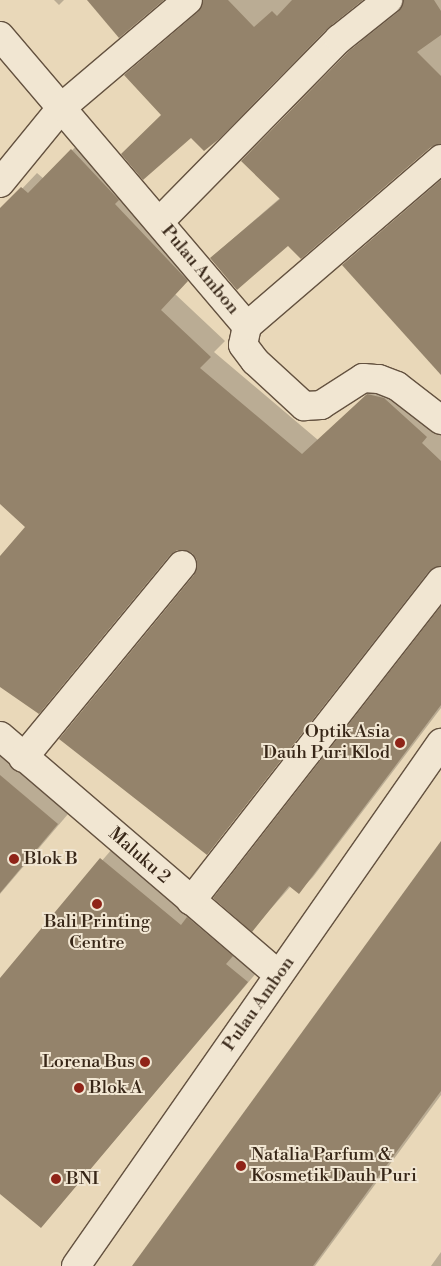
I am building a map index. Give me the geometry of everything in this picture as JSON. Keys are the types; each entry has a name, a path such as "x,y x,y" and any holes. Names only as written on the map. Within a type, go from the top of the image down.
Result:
{"street":[{"path":"0,183 62,107 188,0"},
{"path":"159,222 339,39 388,0"},
{"name":"Pulau Ambon","path":"0,36 247,326 243,345 304,406 321,405 364,378 379,379 397,386 441,420"},
{"path":"247,326 441,159"},
{"path":"23,758 182,565"},
{"path":"191,901 441,581"},
{"name":"Maluku 2","path":"0,736 23,758 279,975"},
{"name":"Pulau Ambon","path":"76,1266 441,743"}],"building":[{"path":"87,0 164,0 119,38"},
{"path":"203,0 228,0 254,27 272,11 277,16 292,0 363,0 328,28 219,139 204,151 191,138 143,180 121,154 161,115 124,75 198,12"},
{"path":"403,0 434,0 441,11 441,35 417,52 441,76 441,144 431,147 301,259 288,246 237,290 210,258 280,199 241,161 349,51 398,12"},
{"path":"71,149 119,200 115,204 188,281 161,310 211,357 200,368 302,454 367,394 384,398 427,437 422,443 441,461 441,566 429,571 207,855 59,739 194,575 197,560 192,553 177,550 170,555 39,714 0,687 0,556 25,527 0,504 0,208 21,187 28,193"},
{"path":"441,180 441,375 342,265"},
{"path":"441,606 441,705 299,894 289,886 252,932 213,898"},
{"name":"Blok B","path":"0,775 58,824 0,893"},
{"path":"441,841 441,1091 313,1266 132,1266"},
{"name":"Blok A","path":"100,858 181,925 187,917 233,956 226,964 248,982 41,1228 0,1194 0,978"}],"place":[{"name":"Optik Asia Dauh Puri Klod","path":"400,743"},
{"name":"Blok B","path":"14,859"},
{"name":"Bali Printing Centre","path":"97,904"},
{"name":"Lorena Bus","path":"145,1062"},
{"name":"Blok A","path":"79,1088"},
{"name":"Natalia Parfum & Kosmetik Dauh Puri","path":"241,1166"},
{"name":"BNI","path":"56,1179"}]}
